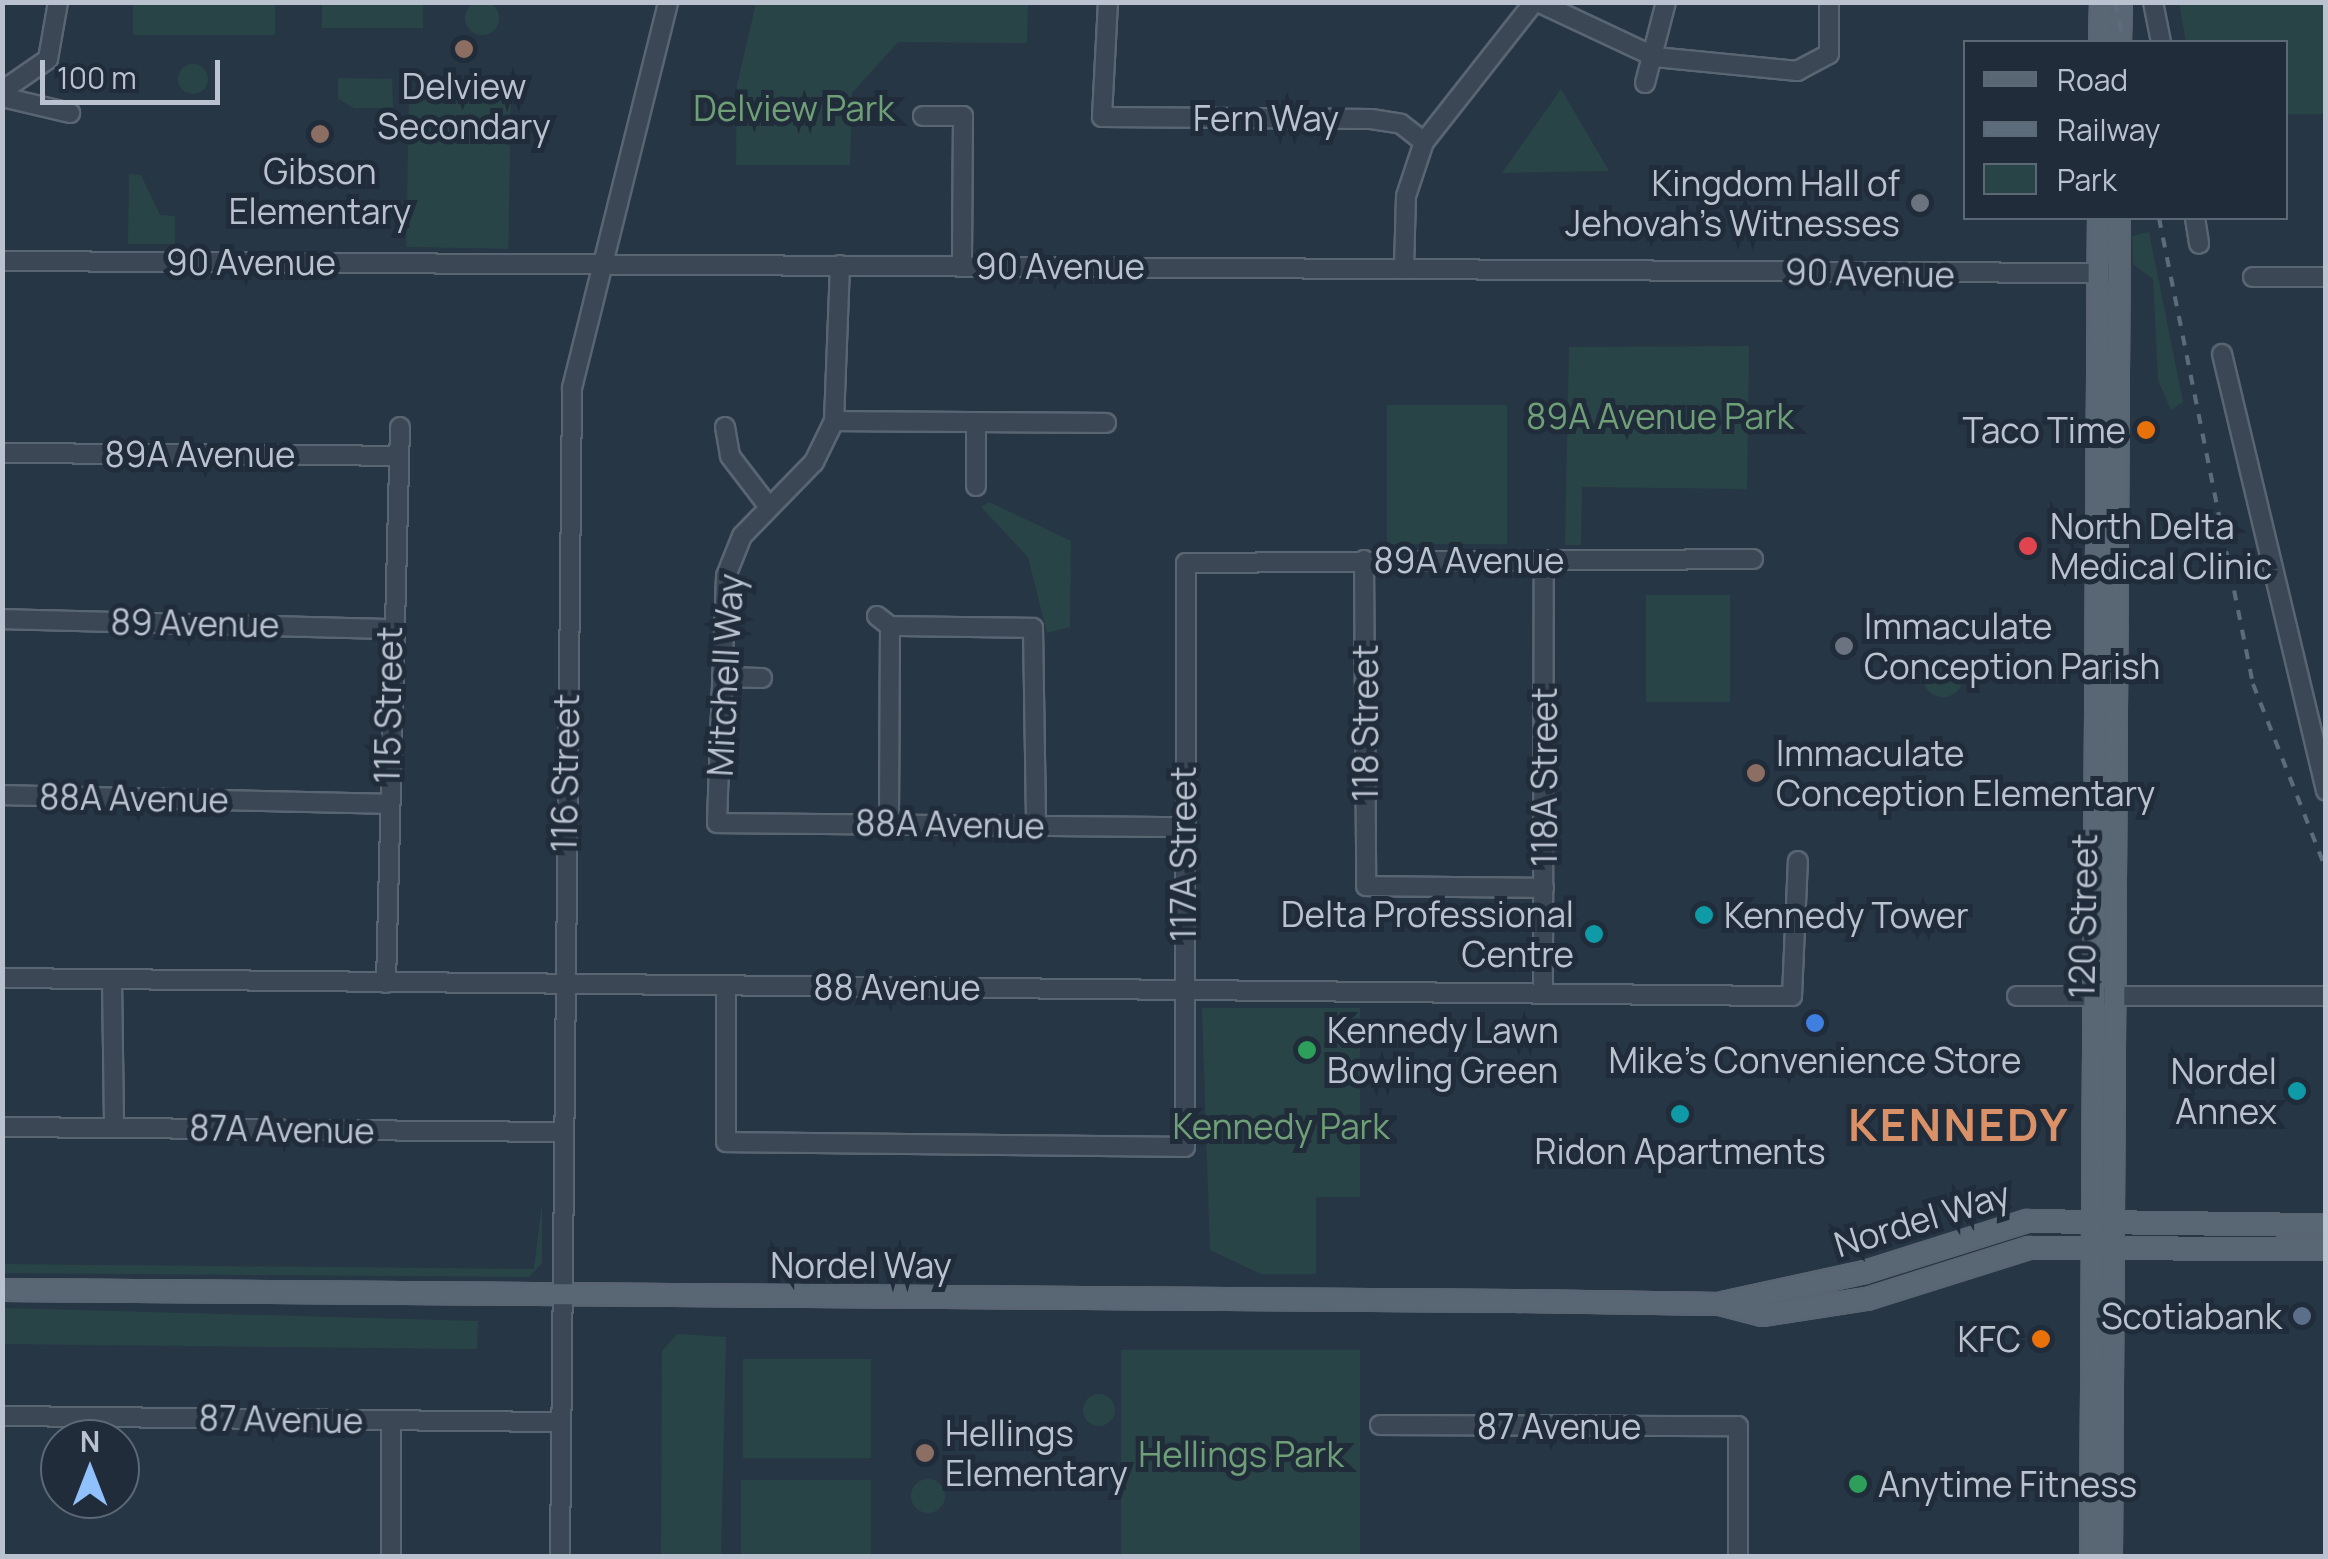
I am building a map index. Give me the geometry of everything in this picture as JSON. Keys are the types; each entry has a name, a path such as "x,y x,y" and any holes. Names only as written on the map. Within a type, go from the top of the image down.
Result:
{"main road":[{"path":"2100,40 2101,2"},
{"path":"2120,40 2121,2"},
{"name":"120 Street","path":"2100,220 2109,273 2118,730 2104,998"},
{"name":"120 Street","path":"2111,1556 2103,1244 2104,998 2097,624 2109,273 2119,220"},
{"path":"2097,624 2105,723 2118,730"},
{"name":"Nordel Way","path":"1720,1304 1865,1272 2005,1225 2103,1218 2326,1225"},
{"name":"120 Street","path":"2091,1556 2091,1460 2103,1244"},
{"name":"Nordel Way","path":"2,1290 1720,1304 1762,1315 1817,1309 1988,1256 2103,1244 2326,1249"},
{"path":"2091,1460 2112,1522"}],"street":[{"path":"2,94 48,59 58,2"},
{"name":"116 Street","path":"560,1556 569,441 597,264 668,2"},
{"name":"Fern Way","path":"1108,2 1102,117 1371,118 1401,124 1424,142"},
{"path":"1404,268 1406,196 1424,142 1536,2 1654,57 1797,71 1829,54 1829,2"},
{"path":"1645,83 1666,2"},
{"path":"2153,2 2161,40"},
{"path":"2,94 70,114"},
{"path":"923,116 962,116 962,266"},
{"path":"2194,220 2199,244"},
{"name":"90 Avenue","path":"2,261 2109,273"},
{"name":"Mitchell Way","path":"716,822 730,563 768,507 814,462 834,421 840,265"},
{"path":"2253,276 2326,276"},
{"path":"2222,354 2326,792"},
{"path":"834,421 1106,423"},
{"path":"976,422 976,486"},
{"name":"115 Street","path":"386,983 388,628 400,427"},
{"path":"725,427 730,456 768,507"},
{"name":"89A Avenue","path":"2,454 397,456"},
{"name":"89A Avenue","path":"1186,562 1753,558"},
{"name":"118 Street","path":"1364,560 1366,886 1544,888"},
{"name":"118A Street","path":"1543,993 1544,560"},
{"name":"117A Street","path":"726,986 726,1142 1184,1147 1186,562"},
{"name":"89 Avenue","path":"2,619 388,628"},
{"path":"889,824 884,621 1033,628 1036,825"},
{"path":"722,677 762,678"},
{"name":"88A Avenue","path":"2,795 386,804"},
{"name":"88A Avenue","path":"716,822 1183,827"},
{"name":"88 Avenue","path":"2,978 1792,996 1798,861"},
{"path":"112,979 114,1128"},
{"path":"2017,996 2326,996"},
{"name":"87A Avenue","path":"2,1128 561,1132"},
{"name":"87 Avenue","path":"2,1416 560,1422"},
{"path":"391,1420 392,1556"},
{"name":"87 Avenue","path":"1380,1426 1738,1426 1738,1556"}],"green space":[{"path":"482,1 494,6 499,18 494,30 482,35 470,30 465,18 470,6"},
{"path":"133,3 275,3 275,35 133,35"},
{"path":"322,3 423,3 423,28 322,28"},
{"name":"Delview Park","path":"756,3 1028,3 1027,43 898,42 852,93 850,165 736,165 737,85"},
{"path":"2179,3 2325,3 2325,114 2288,114 2288,40 2186,40"},
{"path":"193,64 204,68 208,79 204,90 193,94 182,90 178,79 182,68"},
{"path":"338,78 392,79 393,108 354,108 338,99"},
{"path":"1561,89 1609,171 1502,173"},
{"path":"409,92 511,94 508,249 406,247"},
{"path":"129,174 141,175 160,215 175,216 175,244 128,244"},
{"path":"2149,232 2183,402 2171,410 2158,380 2153,279 2133,264 2132,236"},
{"name":"89A Avenue Park","path":"1749,346 1747,489 1582,487 1581,545 1565,545 1569,347"},
{"path":"1387,405 1507,405 1507,544 1387,544"},
{"path":"989,502 1071,541 1070,627 1047,633 1028,557 981,507"},
{"path":"1646,595 1730,595 1730,702 1646,702"},
{"path":"1943,657 1957,663 1963,677 1957,691 1943,697 1929,691 1923,677 1929,663"},
{"name":"Kennedy Park","path":"1202,1008 1360,1008 1360,1197 1316,1197 1316,1274 1261,1274 1210,1250"},
{"path":"542,1202 542,1263 529,1277 3,1273 3,1264 534,1269"},
{"path":"3,1308 478,1321 477,1349 3,1344"},
{"path":"677,1334 726,1337 721,1556 661,1556 662,1351"},
{"name":"Hellings Park","path":"1121,1350 1360,1350 1360,1556 1121,1556"},
{"path":"743,1359 871,1359 871,1458 743,1458"},
{"path":"1099,1394 1110,1399 1115,1410 1110,1421 1099,1426 1088,1421 1083,1410 1088,1399"},
{"path":"928,1479 940,1484 945,1496 940,1508 928,1513 916,1508 911,1496 916,1484"},
{"path":"741,1480 871,1480 871,1556 741,1556"}],"railway":[{"path":"2115,2 2124,40"},
{"path":"2159,220 2253,684 2326,869"}],"place":[{"name":"Delview Secondary","path":"464,49"},
{"name":"Gibson Elementary","path":"320,134"},
{"name":"Kingdom Hall of Jehovah's Witnesses","path":"1920,203"},
{"name":"Taco Time","path":"2146,430"},
{"name":"North Delta Medical Clinic","path":"2028,546"},
{"name":"Immaculate Conception Parish","path":"1844,646"},
{"name":"Immaculate Conception Elementary","path":"1756,773"},
{"name":"Kennedy Tower","path":"1704,915"},
{"name":"Delta Professional Centre","path":"1594,934"},
{"name":"Mike's Convenience Store","path":"1815,1023"},
{"name":"Kennedy Lawn Bowling Green","path":"1307,1050"},
{"name":"Nordel Annex","path":"2297,1091"},
{"name":"Ridon Apartments","path":"1680,1114"},
{"name":"Scotiabank","path":"2302,1316"},
{"name":"KFC","path":"2041,1339"},
{"name":"Hellings Elementary","path":"925,1453"},
{"name":"Anytime Fitness","path":"1858,1484"}],"district":[{"name":"KENNEDY","path":"1959,1125"}]}
